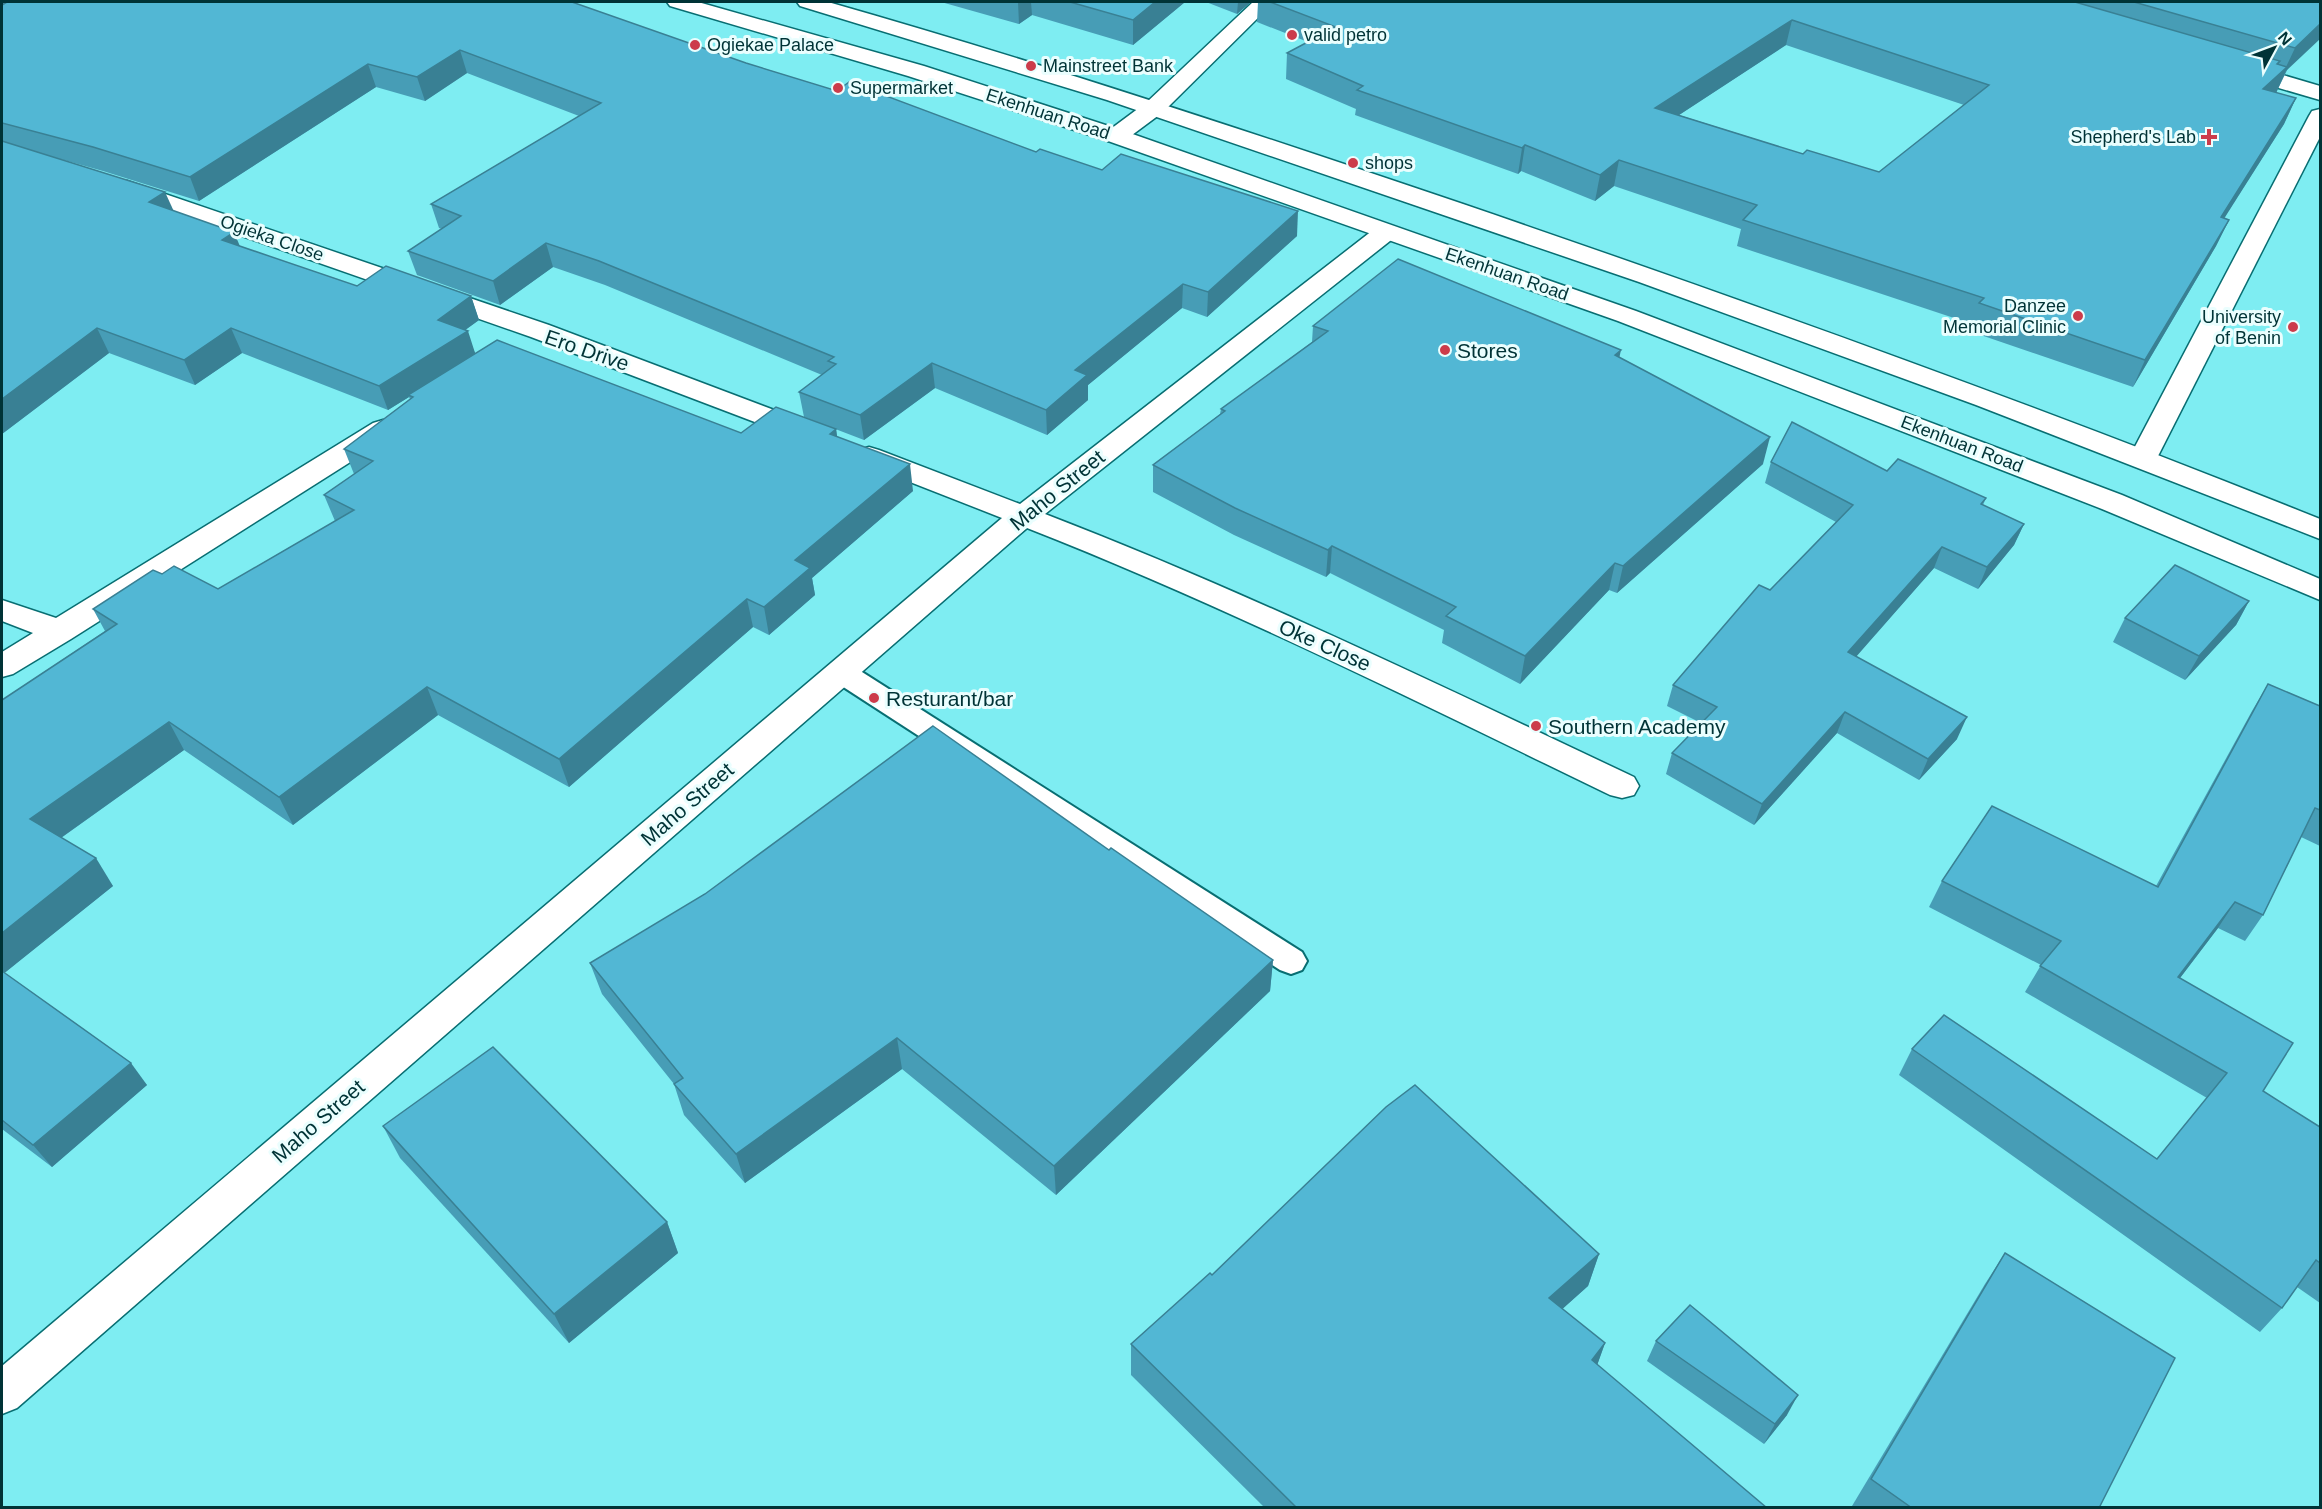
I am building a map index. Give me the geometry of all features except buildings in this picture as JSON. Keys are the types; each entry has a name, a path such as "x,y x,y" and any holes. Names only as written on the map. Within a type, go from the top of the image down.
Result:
{"street":[{"name":"Ekenhuan Road","path":"677,2 916,71 1116,136 1627,316 2079,489 2320,590"},
{"name":"Ekenhuan Road","path":"807,2 955,43 1155,107 1662,279 2143,458 2320,530"},
{"path":"1116,136 1155,107 1264,2"},
{"path":"2218,63 2320,93"},
{"path":"2143,458 2320,116"},
{"name":"Ogieka Close","path":"109,183 540,331"},
{"name":"Maho Street","path":"2,1393 1024,515 1386,231"},
{"name":"Ero Drive","path":"510,349 540,331 1024,515"},
{"path":"2,666 410,412"},
{"name":"Oke Close","path":"1024,515 1129,557 1386,672 1622,786"},
{"path":"2,610 60,631"}],"lane":[{"path":"840,672 1291,961"}],"place":[{"name":"valid petro","path":"1292,35"},
{"name":"Ogiekae Palace","path":"695,45"},
{"name":"Mainstreet Bank","path":"1031,66"},
{"name":"Supermarket","path":"838,88"},
{"name":"Shepherd's Lab","path":"2209,137"},
{"name":"shops","path":"1353,163"},
{"name":"Danzee Memorial Clinic","path":"2078,316"},
{"name":"University of Benin","path":"2293,327"},
{"name":"Stores","path":"1445,350"},
{"name":"Resturant/bar","path":"874,698"},
{"name":"Southern Academy","path":"1536,726"}]}
